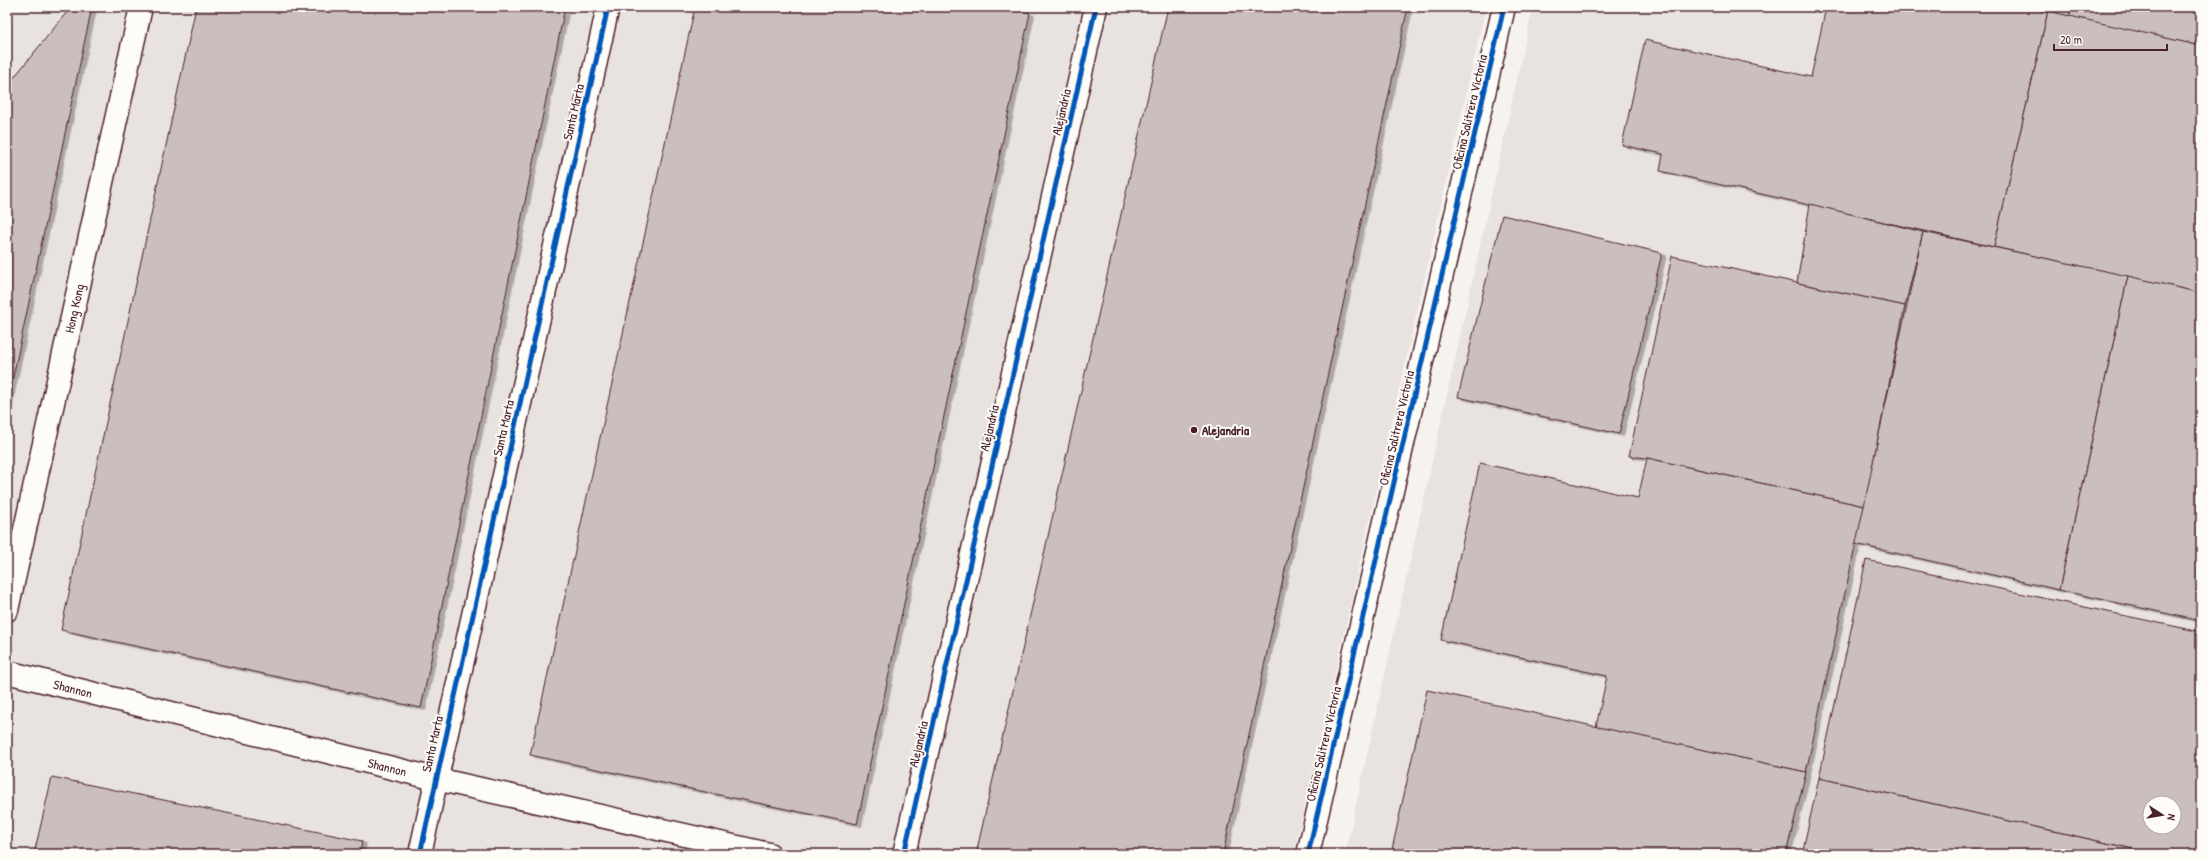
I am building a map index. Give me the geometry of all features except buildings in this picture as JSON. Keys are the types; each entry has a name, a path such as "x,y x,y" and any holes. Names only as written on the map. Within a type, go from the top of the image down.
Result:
{"street":[{"name":"Hong Kong","path":"7,610 141,7"},
{"name":"Santa Marta","path":"420,854 608,7"},
{"name":"Alejandría","path":"904,854 1096,7"},
{"name":"Oficina Salitrera Victoria","path":"1308,854 1504,7"},
{"name":"Shannon","path":"7,672 436,779 769,854"}],"shaded area":[{"path":"7,7 1486,7 1294,854 7,854"},
{"path":"1533,7 2201,7 2201,854 1345,854"}],"cycle path":[{"path":"420,854 608,7"},
{"path":"904,854 1096,7"},
{"path":"1308,854 1504,7"}],"place":[{"name":"Alejandria","path":"1194,430"}]}
